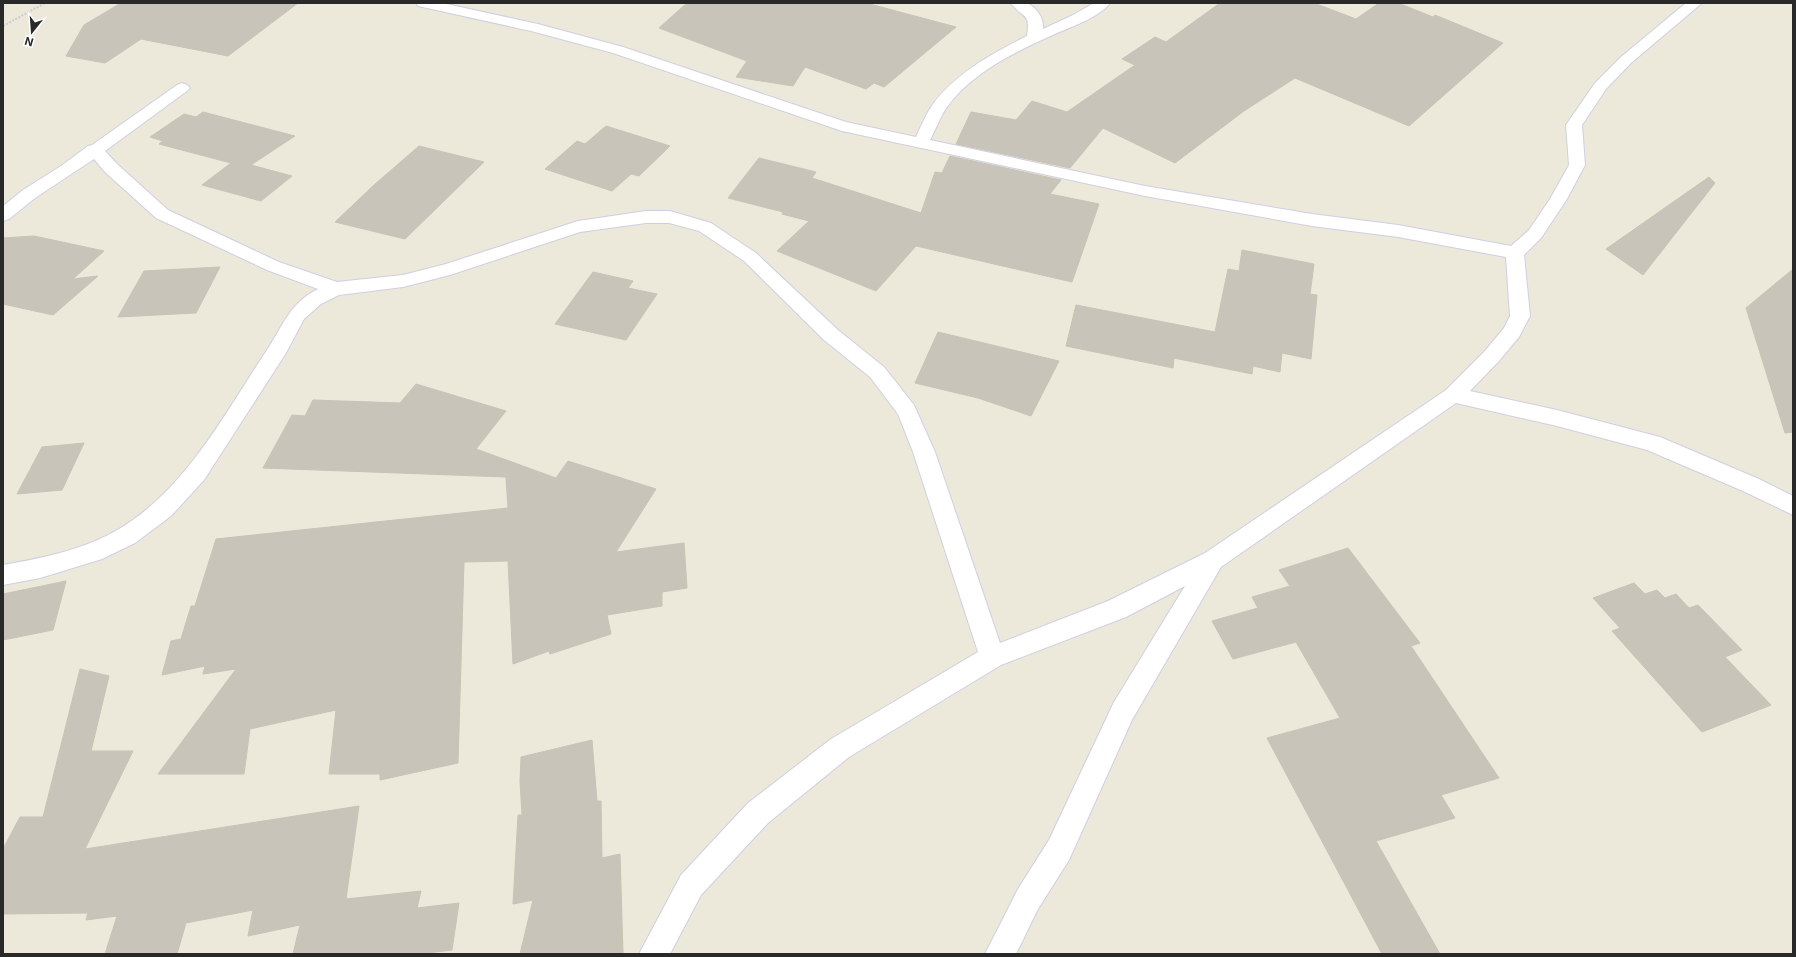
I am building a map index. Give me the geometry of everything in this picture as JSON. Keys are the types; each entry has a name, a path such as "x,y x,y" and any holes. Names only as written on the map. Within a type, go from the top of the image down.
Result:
{"street":[{"path":"423,3 533,27 618,50 842,126 1145,191 1312,220 1398,231 1515,253"},
{"path":"1018,3 1034,16 1036,25 1034,38"},
{"path":"921,142 940,106 957,86 975,72 1034,38 1071,22 1102,3"},
{"path":"1515,253 1535,234 1558,199 1577,165 1574,125 1600,86 1626,60 1695,3"},
{"path":"3,215 29,194 182,88"},
{"path":"94,149 111,168 162,214 273,266 336,289"},
{"path":"3,576 40,568 94,552 127,536 163,509 196,474 279,348 297,315 314,299 336,289 403,281 450,269 584,226 646,216 670,217 705,227 750,257 831,335 877,372 907,411 924,452 992,657"},
{"path":"654,954 691,885 758,814 840,748 992,657 1117,609 1214,560 1453,395 1491,357 1512,332 1520,316 1515,253"},
{"path":"1453,395 1557,418 1652,444 1751,485 1793,506"},
{"path":"1000,954 1028,899 1059,850 1123,711 1214,560"}],"path":[{"path":"3,26 45,3"}],"building":[{"path":"121,3 298,3 228,56 141,39 105,63 66,56 84,25"},
{"path":"687,3 866,3 956,27 884,87 874,83 866,89 805,67 793,86 736,77 747,61 659,28"},
{"path":"1220,3 1314,3 1356,19 1379,3 1398,3 1433,17 1435,15 1503,43 1409,126 1295,78 1244,111 1175,163 1103,128 1070,168 956,144 971,112 1016,120 1032,101 1067,112 1135,65 1122,59 1155,37 1166,42"},
{"path":"203,112 295,136 251,165 292,176 261,201 202,185 231,163 159,144 163,141 150,137 184,114 196,117"},
{"path":"606,126 670,146 639,176 631,174 612,191 545,169 577,141 585,144"},
{"path":"419,146 484,162 405,239 335,222 374,185"},
{"path":"950,156 1061,180 1050,194 1099,204 1072,282 916,246 876,291 777,251 809,221 782,214 783,212 728,198 759,158 816,172 812,178 921,213 935,172 942,173"},
{"path":"1709,177 1715,183 1643,275 1606,249"},
{"path":"34,236 104,251 73,279 98,276 53,315 3,304 3,238"},
{"path":"1242,250 1314,264 1310,294 1317,295 1311,359 1282,353 1280,372 1253,366 1252,374 1174,358 1173,368 1066,346 1076,305 1215,332 1228,269 1239,271"},
{"path":"220,267 196,313 118,317 144,271"},
{"path":"1793,269 1793,432 1785,433 1746,308"},
{"path":"593,272 633,281 628,288 657,294 626,340 555,324"},
{"path":"938,332 1059,361 1031,416 978,398 915,383"},
{"path":"416,384 506,411 476,449 556,478 568,461 656,489 616,552 684,543 687,588 662,592 662,606 607,615 611,634 550,654 549,651 513,664 508,561 464,562 458,763 380,780 380,774 329,774 336,710 250,729 244,774 158,774 236,669 203,674 205,666 162,675 171,641 181,639 191,606 195,606 216,539 508,508 506,477 263,468 292,415 305,416 313,400 400,403"},
{"path":"84,443 62,490 17,494 42,447"},
{"path":"1348,548 1420,643 1411,646 1499,778 1441,795 1455,818 1376,841 1440,954 1382,954 1267,738 1340,718 1296,642 1233,659 1212,621 1258,608 1252,597 1290,586 1279,570"},
{"path":"66,581 53,630 3,640 3,594"},
{"path":"1634,583 1645,594 1657,590 1665,598 1676,594 1689,608 1698,605 1742,650 1725,657 1771,705 1702,732 1612,631 1620,628 1593,598"},
{"path":"80,669 109,676 91,751 133,751 85,849 359,806 346,899 421,891 417,908 459,903 452,950 419,954 293,954 300,925 248,936 253,910 186,923 177,954 105,954 117,916 86,920 88,913 3,914 3,849 20,817 43,817"},
{"path":"592,740 597,801 601,801 602,858 620,854 623,954 520,954 533,900 513,904 518,815 522,815 520,781 521,757"}]}
